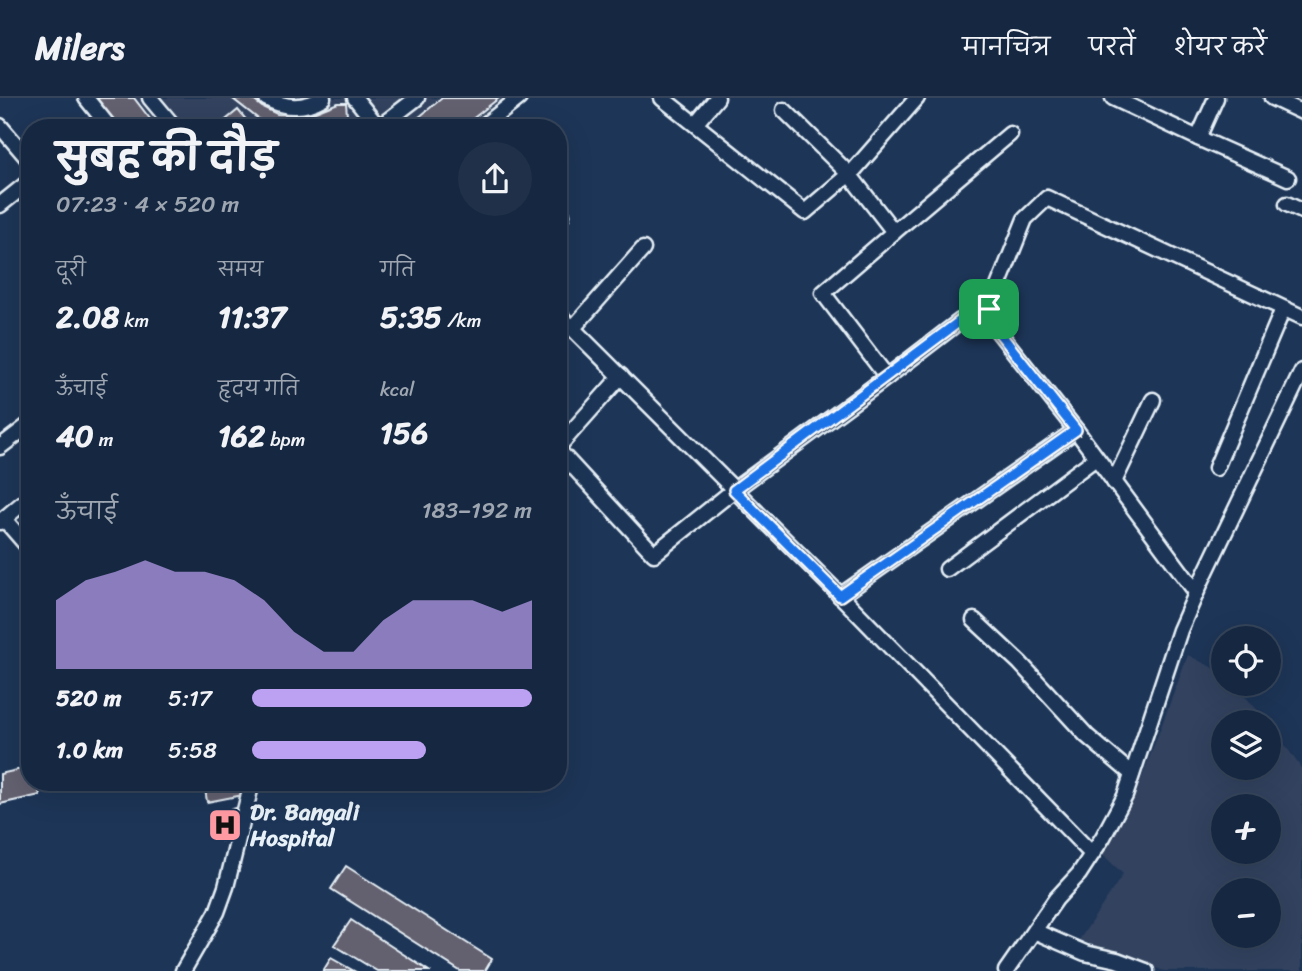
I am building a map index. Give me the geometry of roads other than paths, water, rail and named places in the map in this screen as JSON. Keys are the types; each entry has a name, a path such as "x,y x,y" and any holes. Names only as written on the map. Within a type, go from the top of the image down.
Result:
{"street":[{"path":"86,98 103,119"},
{"path":"150,98 168,119"},
{"path":"266,98 295,107 303,107 323,98"},
{"path":"355,98 371,119"},
{"path":"390,119 417,98"},
{"path":"492,119 519,98"},
{"path":"663,98 805,212 849,174 917,98"},
{"path":"696,123 717,98"},
{"path":"1113,98 1288,178"},
{"path":"1198,138 1216,98"},
{"path":"1272,98 1302,112"},
{"path":"784,110 849,174 894,232"},
{"path":"0,126 21,150"},
{"path":"887,377 823,293 1010,134"},
{"path":"0,205 21,188"},
{"path":"1196,592 1076,430 993,325 989,309 1026,219 1047,198 1302,317"},
{"path":"1287,204 1302,211"},
{"path":"573,328 643,249"},
{"path":"567,458 654,554 734,490 960,321 989,309"},
{"path":"1216,468 1283,309"},
{"path":"567,322 1092,854"},
{"path":"1006,971 1092,854 1125,796 1196,592 1299,386 1302,371"},
{"path":"567,438 621,376"},
{"path":"1114,482 1153,400"},
{"path":"840,596 1076,430"},
{"path":"0,447 21,431"},
{"path":"947,569 1096,458"},
{"path":"21,504 2,520 21,540"},
{"path":"974,620 1020,663 1087,736 1132,774"},
{"path":"183,971 217,912 226,887 250,791"},
{"path":"1034,931 1085,953 1146,971"}],"place":[{"name":"Dr. Bangali Hospital","path":"225,825"}]}
